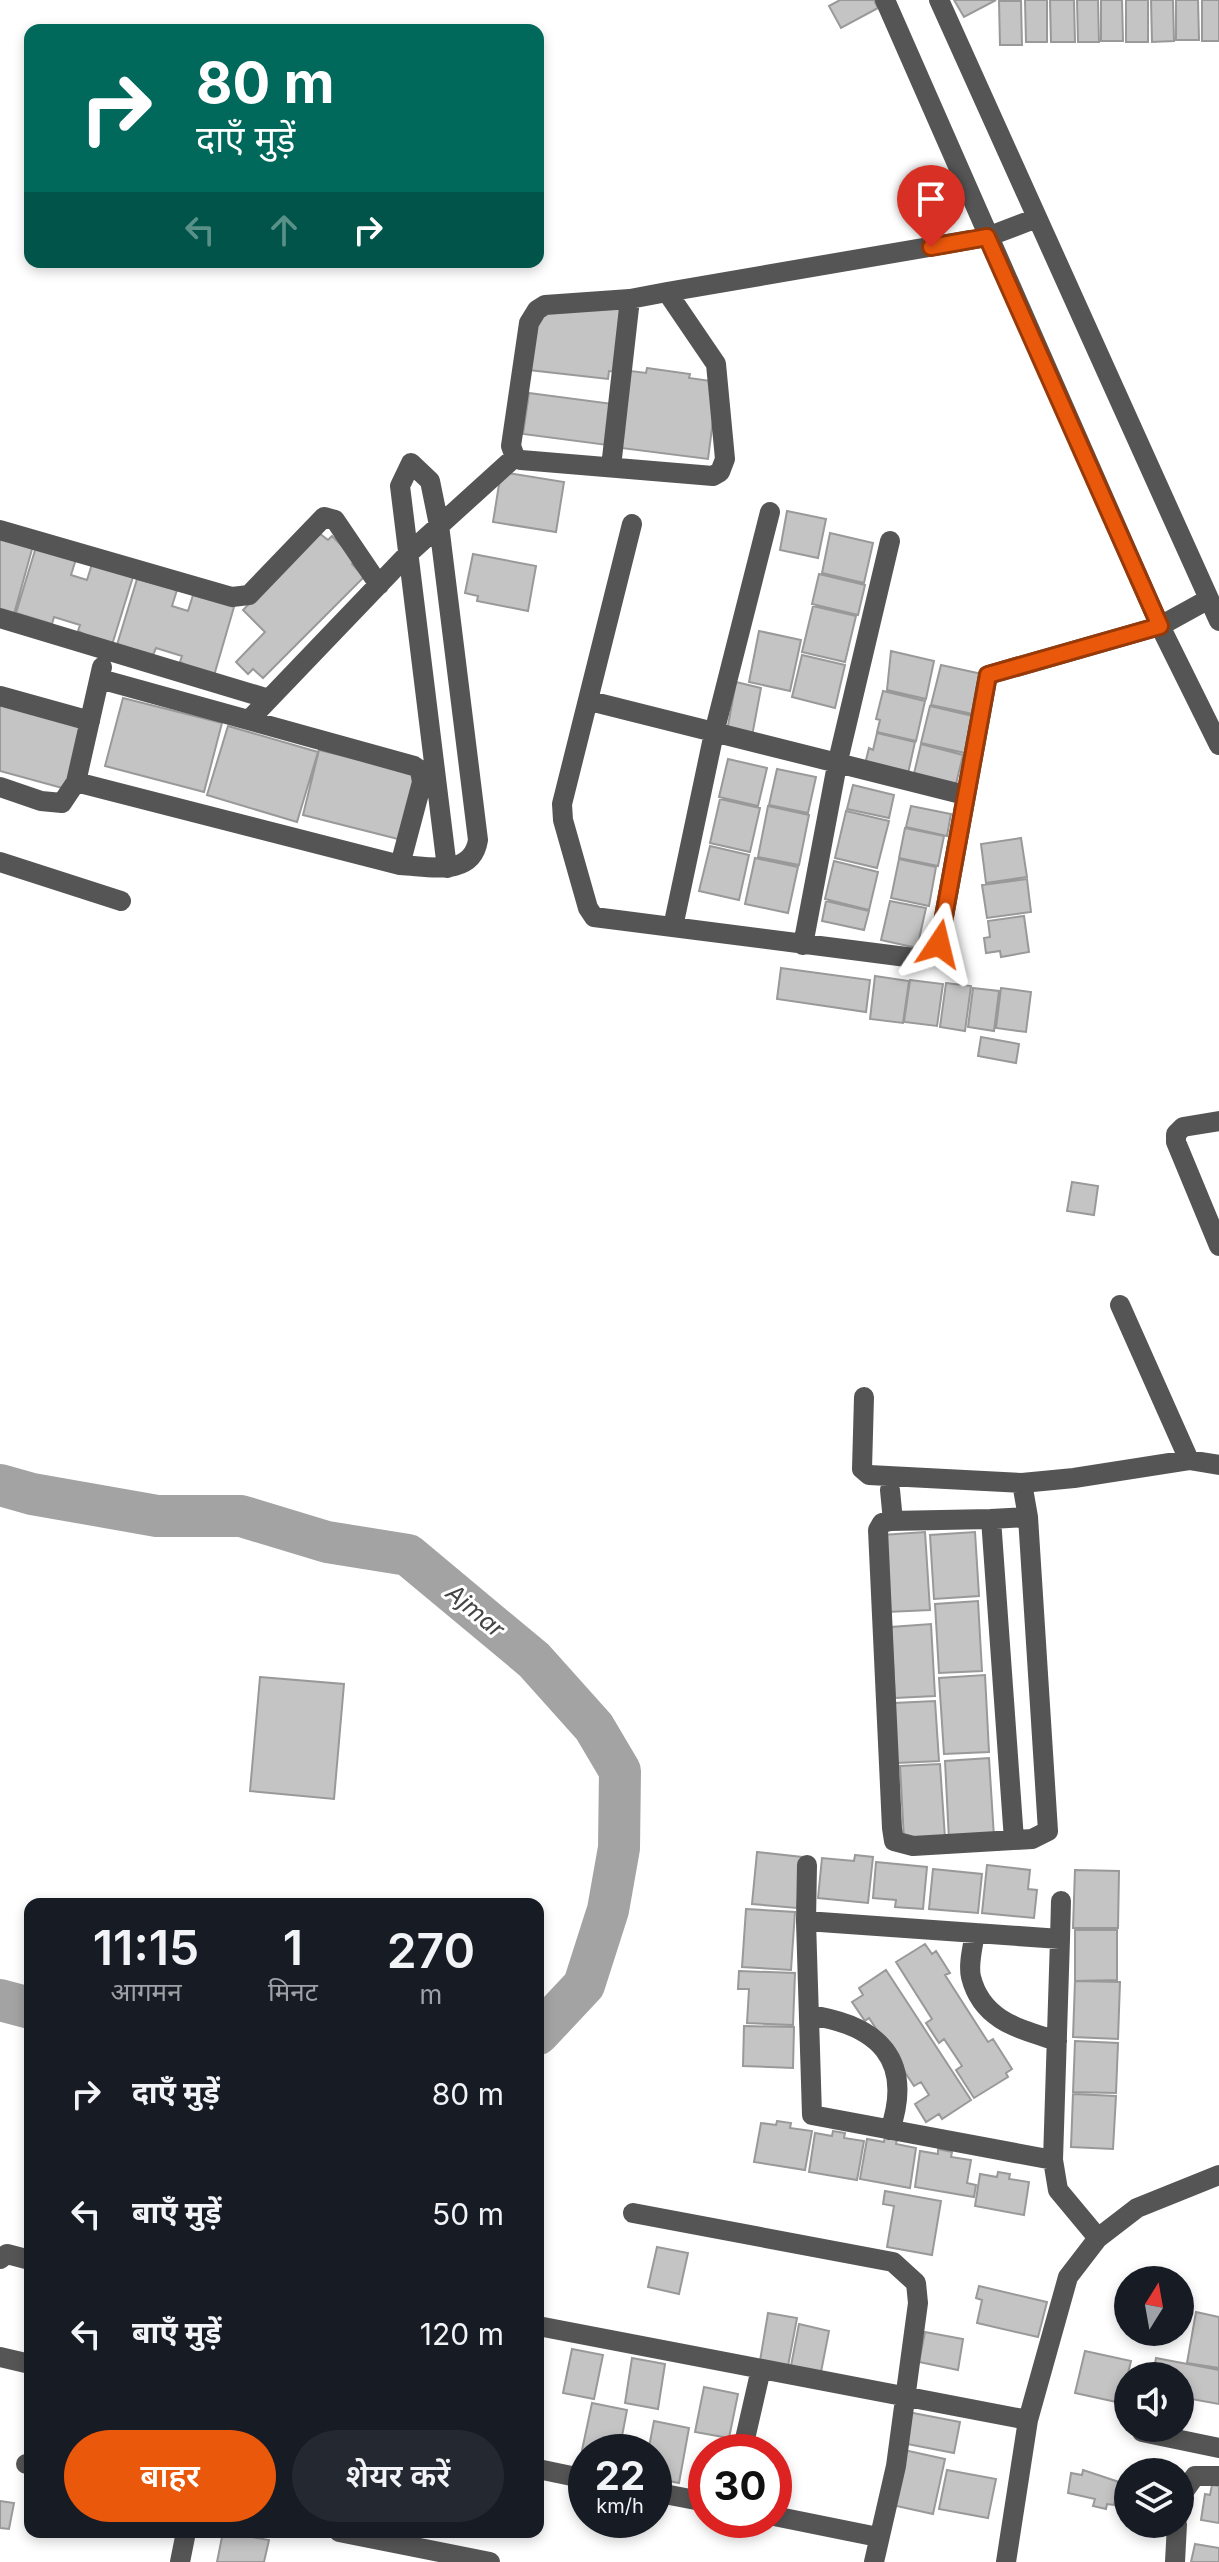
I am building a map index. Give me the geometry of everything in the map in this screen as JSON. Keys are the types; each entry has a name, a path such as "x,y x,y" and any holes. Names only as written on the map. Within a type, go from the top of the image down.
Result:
{"street":[{"path":"885,0 1160,626 1219,745"},
{"path":"939,0 1219,621"},
{"path":"667,292 716,364 723,466 713,476 521,460 515,457 511,446 532,315 545,305 630,299 667,292 987,237 1037,218"},
{"path":"611,467 630,299"},
{"path":"250,719 409,553 515,457"},
{"path":"76,782 400,865 447,868 469,861 476,851 478,840 439,525 430,481 411,463 400,486 447,868"},
{"path":"673,927 714,733 770,512"},
{"path":"0,530 232,597 241,597 249,595 324,517 335,520 379,585"},
{"path":"632,524 562,804 563,820 588,908 594,917 803,945 922,959 934,956 939,944 988,675 1160,626 1209,599"},
{"path":"803,945 837,765 890,541"},
{"path":"0,618 269,699"},
{"path":"0,787 41,801 62,803 76,782 106,651"},
{"path":"100,679 414,766 420,770 422,782 400,865"},
{"path":"0,696 90,721"},
{"path":"590,701 965,795"},
{"path":"435,768 469,764"},
{"path":"0,862 121,901"},
{"path":"1219,1121 1183,1127 1176,1134 1176,1142 1219,1246"},
{"path":"1120,1305 1189,1460"},
{"path":"864,1397 862,1469 869,1475 1022,1483 1189,1460 1219,1465"},
{"path":"1022,1483 1028,1517 1048,1831 1032,1839 913,1846 894,1841 878,1530 882,1523 893,1521 1028,1517"},
{"path":"890,1490 893,1521"},
{"path":"991,1519 1014,1840"},
{"path":"807,1865 812,2115 1053,2160"},
{"path":"1061,1901 1053,2160 1058,2190 1098,2238"},
{"path":"806,1921 1060,1939"},
{"path":"975,1933 971,1975 982,2001 998,2020 1057,2041"},
{"path":"809,2015 839,2019 858,2027 877,2041 890,2059 899,2082 898,2105 890,2130"},
{"path":"1006,2562 1028,2420 1068,2277 1098,2238 1137,2208 1219,2175"},
{"path":"633,2213 893,2262 916,2283 918,2303 896,2466 874,2562"},
{"path":"0,2259 7,2254 24,2258"},
{"path":"544,2327 1028,2420"},
{"path":"0,2357 24,2363"},
{"path":"746,2434 761,2369"},
{"path":"1190,2442 1219,2448"},
{"path":"544,2470 568,2475"},
{"path":"1194,2477 1219,2476"},
{"path":"792,2520 878,2537"},
{"path":"180,2562 185,2538"},
{"path":"369,2538 490,2562"},
{"path":"1175,2562 1176,2538"}],"building":[{"path":"840,0 874,0 878,8 841,28 829,6"},
{"path":"954,0 996,0 964,17"},
{"path":"1025,0 1047,0 1047,42 1026,42"},
{"path":"1050,0 1074,0 1075,42 1051,42"},
{"path":"1077,0 1098,0 1099,42 1078,42"},
{"path":"1101,0 1122,0 1123,41 1101,41"},
{"path":"1126,0 1148,0 1148,42 1126,42"},
{"path":"1151,0 1173,0 1174,41 1152,42"},
{"path":"1176,0 1198,0 1199,40 1176,40"},
{"path":"1202,0 1219,0 1219,41 1202,41"},
{"path":"999,1 1021,1 1022,45 1000,45"},
{"path":"590,306 625,310 618,372 609,371 608,379 529,370 536,312"},
{"path":"647,368 690,374 689,378 718,382 708,459 613,447 623,370 646,373"},
{"path":"529,393 613,404 607,445 523,434"},
{"path":"501,472 564,482 556,532 493,522"},
{"path":"787,511 826,519 818,558 780,550"},
{"path":"0,533 34,542 14,614 0,611"},
{"path":"319,533 328,540 332,536 356,560 352,564 364,577 263,678 253,669 248,674 236,662 265,632 243,610"},
{"path":"830,533 873,543 864,583 822,573"},
{"path":"36,547 76,559 71,575 87,580 92,564 133,577 111,648 78,631 80,625 54,617 52,624 16,613"},
{"path":"473,554 536,566 528,611 477,601 478,596 465,593"},
{"path":"819,574 865,585 858,615 812,604"},
{"path":"137,579 177,590 172,606 188,611 193,595 234,607 213,679 180,662 182,656 156,648 153,655 117,645"},
{"path":"813,606 856,616 845,662 802,652"},
{"path":"759,631 801,640 790,691 749,682"},
{"path":"891,651 934,661 926,699 887,690"},
{"path":"802,655 845,665 835,708 792,697"},
{"path":"941,665 982,674 973,714 931,705"},
{"path":"736,682 761,688 752,736 727,731"},
{"path":"883,691 925,701 916,741 877,732 880,720 876,719"},
{"path":"123,698 222,723 204,792 105,766"},
{"path":"0,701 84,724 66,789 0,771"},
{"path":"930,706 973,716 965,753 921,743"},
{"path":"228,726 318,752 297,822 207,795"},
{"path":"877,733 915,742 907,778 864,768"},
{"path":"921,744 963,755 955,788 913,778"},
{"path":"319,750 418,774 402,840 303,815"},
{"path":"728,759 767,768 758,806 719,797"},
{"path":"777,769 816,777 808,813 769,805"},
{"path":"853,785 894,795 889,818 847,809"},
{"path":"720,799 760,808 750,852 710,843"},
{"path":"768,806 809,815 799,865 758,857"},
{"path":"911,806 951,814 947,836 906,827"},
{"path":"846,811 889,821 877,868 835,858"},
{"path":"905,828 944,836 938,866 899,858"},
{"path":"1021,838 1027,877 986,883 981,844"},
{"path":"710,846 749,855 739,900 699,891"},
{"path":"755,858 798,867 788,913 745,904"},
{"path":"899,859 936,867 929,906 891,898"},
{"path":"834,861 878,872 869,910 825,899"},
{"path":"1027,879 1031,912 987,918 982,885"},
{"path":"826,901 869,911 864,930 822,921"},
{"path":"890,901 926,908 917,948 881,940"},
{"path":"1024,916 1029,952 1001,957 1000,951 986,953 984,938 990,937 988,921"},
{"path":"781,968 870,980 866,1012 777,999"},
{"path":"875,976 909,981 903,1023 870,1019"},
{"path":"910,980 943,984 937,1026 904,1022"},
{"path":"946,983 971,986 965,1031 940,1027"},
{"path":"973,988 999,991 994,1031 968,1027"},
{"path":"1001,988 1031,992 1026,1032 996,1028"},
{"path":"981,1037 1019,1044 1016,1063 978,1056"},
{"path":"1072,1182 1098,1186 1094,1215 1067,1211"},
{"path":"925,1532 930,1610 887,1612 882,1535"},
{"path":"975,1532 979,1596 934,1599 930,1535"},
{"path":"978,1601 982,1671 939,1673 935,1604"},
{"path":"931,1624 935,1696 895,1698 891,1627"},
{"path":"985,1675 989,1752 944,1754 939,1678"},
{"path":"260,1677 344,1684 334,1799 250,1791"},
{"path":"935,1701 939,1761 897,1763 894,1703"},
{"path":"989,1758 994,1837 949,1840 945,1761"},
{"path":"940,1764 945,1838 904,1840 900,1766"},
{"path":"757,1852 802,1857 797,1908 752,1904"},
{"path":"855,1855 873,1857 868,1903 818,1898 822,1858 854,1861"},
{"path":"876,1862 927,1867 923,1909 895,1907 896,1900 873,1898"},
{"path":"987,1865 1030,1870 1028,1889 1037,1890 1034,1918 982,1913"},
{"path":"933,1869 982,1874 978,1913 929,1909"},
{"path":"1075,1870 1119,1871 1118,1928 1073,1928"},
{"path":"746,1909 795,1912 791,1970 742,1967"},
{"path":"1075,1930 1117,1930 1117,1980 1075,1981"},
{"path":"925,1944 932,1954 936,1951 950,1973 945,1975 988,2042 993,2039 1012,2069 1006,2073 1008,2077 974,2098 956,2070 962,2066 944,2039 939,2043 926,2023 932,2019 896,1962"},
{"path":"886,1970 971,2100 942,2119 939,2114 926,2122 915,2104 929,2095 921,2082 914,2086 869,2018 865,2021 852,2002 863,1995 859,1988"},
{"path":"739,1971 795,1973 793,2025 747,2023 749,1989 738,1989"},
{"path":"1075,1981 1120,1982 1118,2039 1073,2037"},
{"path":"744,2026 794,2027 793,2068 743,2066"},
{"path":"1075,2041 1118,2043 1116,2093 1073,2092"},
{"path":"1073,2094 1116,2096 1113,2149 1071,2147"},
{"path":"777,2121 791,2123 790,2128 812,2131 805,2170 754,2162 761,2123 776,2125"},
{"path":"833,2131 845,2133 844,2138 864,2141 857,2180 809,2172 815,2133 832,2136"},
{"path":"885,2137 897,2139 896,2144 916,2148 910,2188 860,2179 867,2139 884,2142"},
{"path":"938,2149 952,2152 951,2157 971,2160 967,2183 976,2185 974,2197 915,2187 920,2151 938,2154"},
{"path":"998,2172 1010,2174 1009,2179 1029,2182 1024,2215 975,2206 980,2174 997,2177"},
{"path":"885,2191 941,2201 932,2255 887,2247 894,2206 883,2204"},
{"path":"657,2247 688,2253 679,2294 648,2287"},
{"path":"979,2286 1047,2302 1038,2337 977,2323 982,2300 976,2298"},
{"path":"1196,2312 1219,2317 1219,2368 1187,2362 1190,2346 1194,2346"},
{"path":"768,2313 797,2318 788,2366 760,2361"},
{"path":"799,2324 829,2331 821,2372 791,2366"},
{"path":"925,2332 963,2339 958,2370 919,2362"},
{"path":"572,2349 603,2355 594,2399 563,2393"},
{"path":"1085,2351 1131,2361 1114,2362 1114,2401 1075,2393"},
{"path":"632,2358 665,2364 658,2409 625,2403"},
{"path":"1156,2358 1177,2362 1155,2362"},
{"path":"1194,2365 1219,2370 1219,2404 1194,2400"},
{"path":"704,2387 738,2394 730,2434 695,2432"},
{"path":"592,2403 627,2410 622,2434 585,2434"},
{"path":"908,2412 960,2422 954,2453 902,2443"},
{"path":"654,2421 689,2428 679,2483 672,2482 672,2434 651,2434"},
{"path":"904,2450 945,2459 933,2514 892,2505"},
{"path":"947,2470 996,2479 988,2518 939,2509"},
{"path":"1083,2470 1114,2480 1114,2505 1107,2504 1106,2509 1093,2506 1095,2499 1068,2493 1071,2473 1082,2475"},
{"path":"1212,2485 1219,2486 1219,2523 1201,2520 1205,2494 1210,2495"},
{"path":"0,2501 14,2503 9,2529 0,2528"},
{"path":"222,2538 269,2540 264,2562 217,2562"},
{"path":"1195,2544 1219,2548 1219,2562 1191,2562"}],"waterway":[{"name":"Ajmar","path":"0,1485 32,1494 157,1516 241,1516 327,1542 408,1555 534,1660 594,1727 620,1771 619,1848 608,1910 584,1985 544,2028"},
{"name":"Ajmar","path":"0,2000 24,2006"}],"route":[{"path":"931,247 987,237 1160,626 988,675 939,944"}]}
